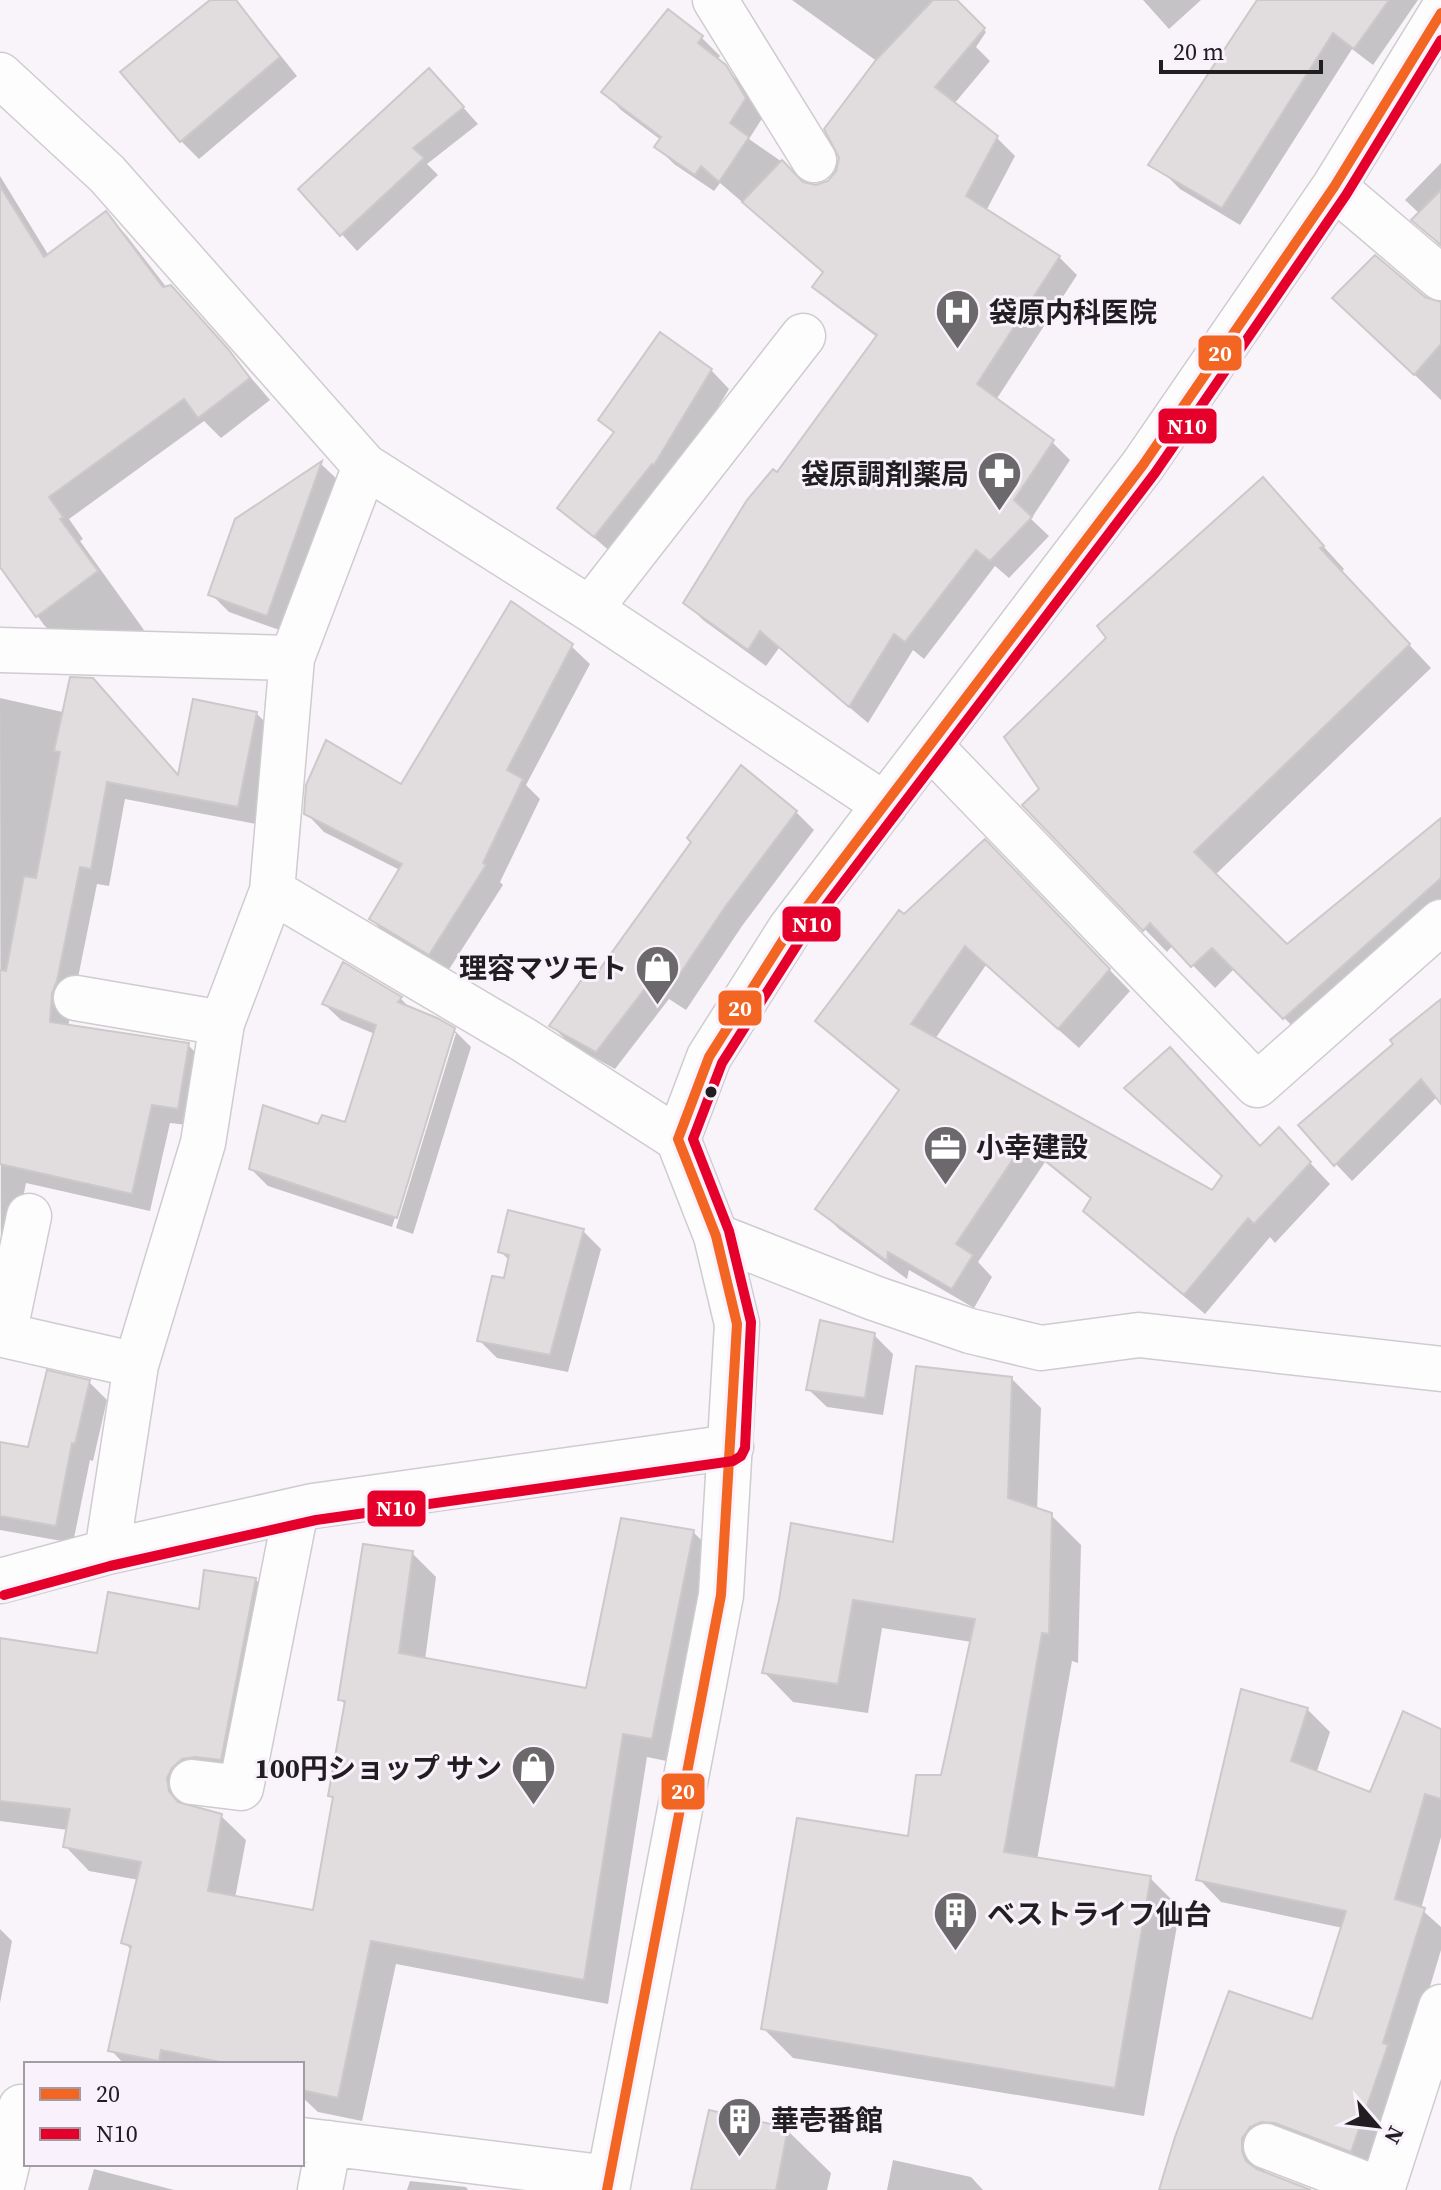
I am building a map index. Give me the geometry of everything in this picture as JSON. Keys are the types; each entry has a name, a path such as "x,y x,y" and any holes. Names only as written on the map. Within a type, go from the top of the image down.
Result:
{"street":[{"path":"715,0 814,160"},
{"path":"678,1139 709,1057 790,929 1143,465 1334,187 1441,13"},
{"path":"0,75 107,174 365,466 590,609 885,805"},
{"path":"1334,187 1441,278"},
{"path":"590,609 803,336"},
{"path":"107,1552 136,1365 203,1143 222,1023 272,891 292,658 365,466"},
{"path":"0,650 292,658"},
{"path":"930,746 1257,1085 1438,930"},
{"path":"272,891 524,1040 678,1139 716,1236 737,1324 721,1595 608,2184 315,2142 320,2190"},
{"path":"76,998 222,1023"},
{"path":"29,1216 4,1335 136,1365"},
{"path":"716,1236 874,1298 970,1331 1041,1348 1139,1335 1433,1377"},
{"path":"0,1581 107,1552 296,1510 731,1447"},
{"path":"192,1782 241,1788 296,1510"},
{"path":"1266,2146 1381,2190 1441,2007"},
{"path":"1,2190 16,2107"}],"building":[{"path":"210,0 236,0 280,57 180,142 120,72"},
{"path":"933,0 957,0 985,28 935,87 998,136 966,196 1060,256 977,384 1054,440 1014,500 1032,517 990,561 976,550 905,642 894,634 849,707 760,631 748,650 683,603 747,500 773,469 777,472 877,335 812,287 823,272 742,202 782,160 803,182 816,185 828,181 836,171 839,158 824,129 876,60"},
{"path":"1257,0 1389,0 1354,49 1333,33 1222,208 1148,165"},
{"path":"668,9 703,36 698,43 726,65 746,98 730,123 749,137 719,182 701,166 695,175 654,147 661,137 601,92"},
{"path":"429,68 464,107 413,148 424,158 340,236 298,189"},
{"path":"0,186 44,257 106,211 163,287 171,285 250,378 198,418 184,399 49,497 63,517 60,519 98,571 36,617 0,567"},
{"path":"1441,190 1441,245 1411,220"},
{"path":"1375,255 1425,297 1441,302 1441,344 1414,375 1332,298"},
{"path":"660,332 712,369 654,465 594,537 557,508 614,432 598,420"},
{"path":"322,461 267,616 208,595 235,519"},
{"path":"1263,477 1324,546 1320,548 1410,644 1194,852 1287,944 1441,818 1441,878 1283,1019 1212,948 1191,967 1150,923 1143,931 1022,805 1039,789 1004,737 1106,638 1097,626"},
{"path":"511,601 573,644 507,770 523,779 483,863 486,865 429,955 369,919 402,864 304,814 306,785 326,740 401,784"},
{"path":"70,677 93,678 178,775 193,699 257,712 238,807 107,782 91,869 80,867 52,993 50,1022 189,1043 178,1109 152,1105 132,1194 0,1164 0,970 6,971 24,876 36,878 60,752 54,751"},
{"path":"741,765 797,811 725,907 667,993 650,982 596,1052 549,1026 590,968 597,973 691,842 687,838"},
{"path":"985,839 1110,969 1058,1029 965,946 911,1024 1212,1190 1222,1176 1124,1088 1170,1047 1260,1146 1279,1127 1311,1162 1254,1224 1248,1218 1184,1295 1083,1211 1091,1198 1024,1143 956,1244 973,1255 952,1289 888,1252 887,1261 815,1209 899,1090 815,1021 899,910 904,914"},
{"path":"343,962 402,997 398,1002 455,1028 397,1218 249,1169 263,1105 318,1124 322,1115 345,1122 376,1025 322,1004"},
{"path":"1441,999 1441,1104 1421,1079 1334,1166 1298,1125 1393,1044 1390,1040"},
{"path":"508,1210 584,1229 550,1355 477,1341 492,1276 504,1278 509,1255 498,1252"},
{"path":"820,1320 875,1333 865,1398 806,1390"},
{"path":"916,1366 1012,1377 1008,1498 1052,1513 1049,1634 1042,1633 1004,1852 1151,1876 1115,2088 761,2029 797,1818 908,1836 916,1775 941,1775 975,1619 853,1600 838,1684 762,1673 779,1600 791,1523 893,1542"},
{"path":"47,1370 90,1380 75,1444 72,1443 56,1526 0,1516 0,1442 28,1447"},
{"path":"621,1518 694,1530 652,1739 623,1734 584,1980 371,1941 338,2098 304,2090 304,2062 220,2062 161,2050 159,2061 108,2051 131,1946 121,1943 141,1862 63,1847 70,1809 0,1801 0,1638 97,1653 108,1592 199,1609 204,1570 256,1578 221,1760 182,1759 167,1778 169,1791 178,1802 222,1814 208,1891 313,1910 333,1797 328,1796 345,1701 338,1700 363,1544 413,1551 399,1653 586,1688"},
{"path":"1241,1689 1308,1708 1291,1761 1370,1792 1403,1711 1441,1729 1441,1799 1425,1794 1395,1899 1425,1908 1383,2043 1388,2045 1351,2152 1275,2123 1261,2122 1250,2127 1242,2138 1246,2161 1257,2169 1311,2190 1159,2190 1175,2137 1229,1991 1312,2019 1346,1911 1196,1880"},
{"name":"華壱番館","path":"709,2110 788,2128 776,2190 691,2190"}],"transit line":[{"name":"20","path":"607,2190 721,1595 737,1324 716,1236 678,1139 709,1057 790,929 1143,465 1334,187 1441,13"},
{"name":"N10","path":"4,1595 110,1566 316,1520 733,1461 741,1456 745,1448 751,1322 729,1231 693,1139 722,1063 802,937 1155,473 1346,195 1441,40"}],"place":[{"name":"袋原内科医院","path":"958,351"},
{"name":"袋原調剤薬局","path":"1000,513"},
{"name":"理容マツモト","path":"658,1007"},
{"name":"小幸建設","path":"945,1186"},
{"name":"100円ショップ サン","path":"533,1807"},
{"name":"ベストライフ仙台","path":"956,1953"},
{"name":"華壱番館","path":"740,2159"}]}
